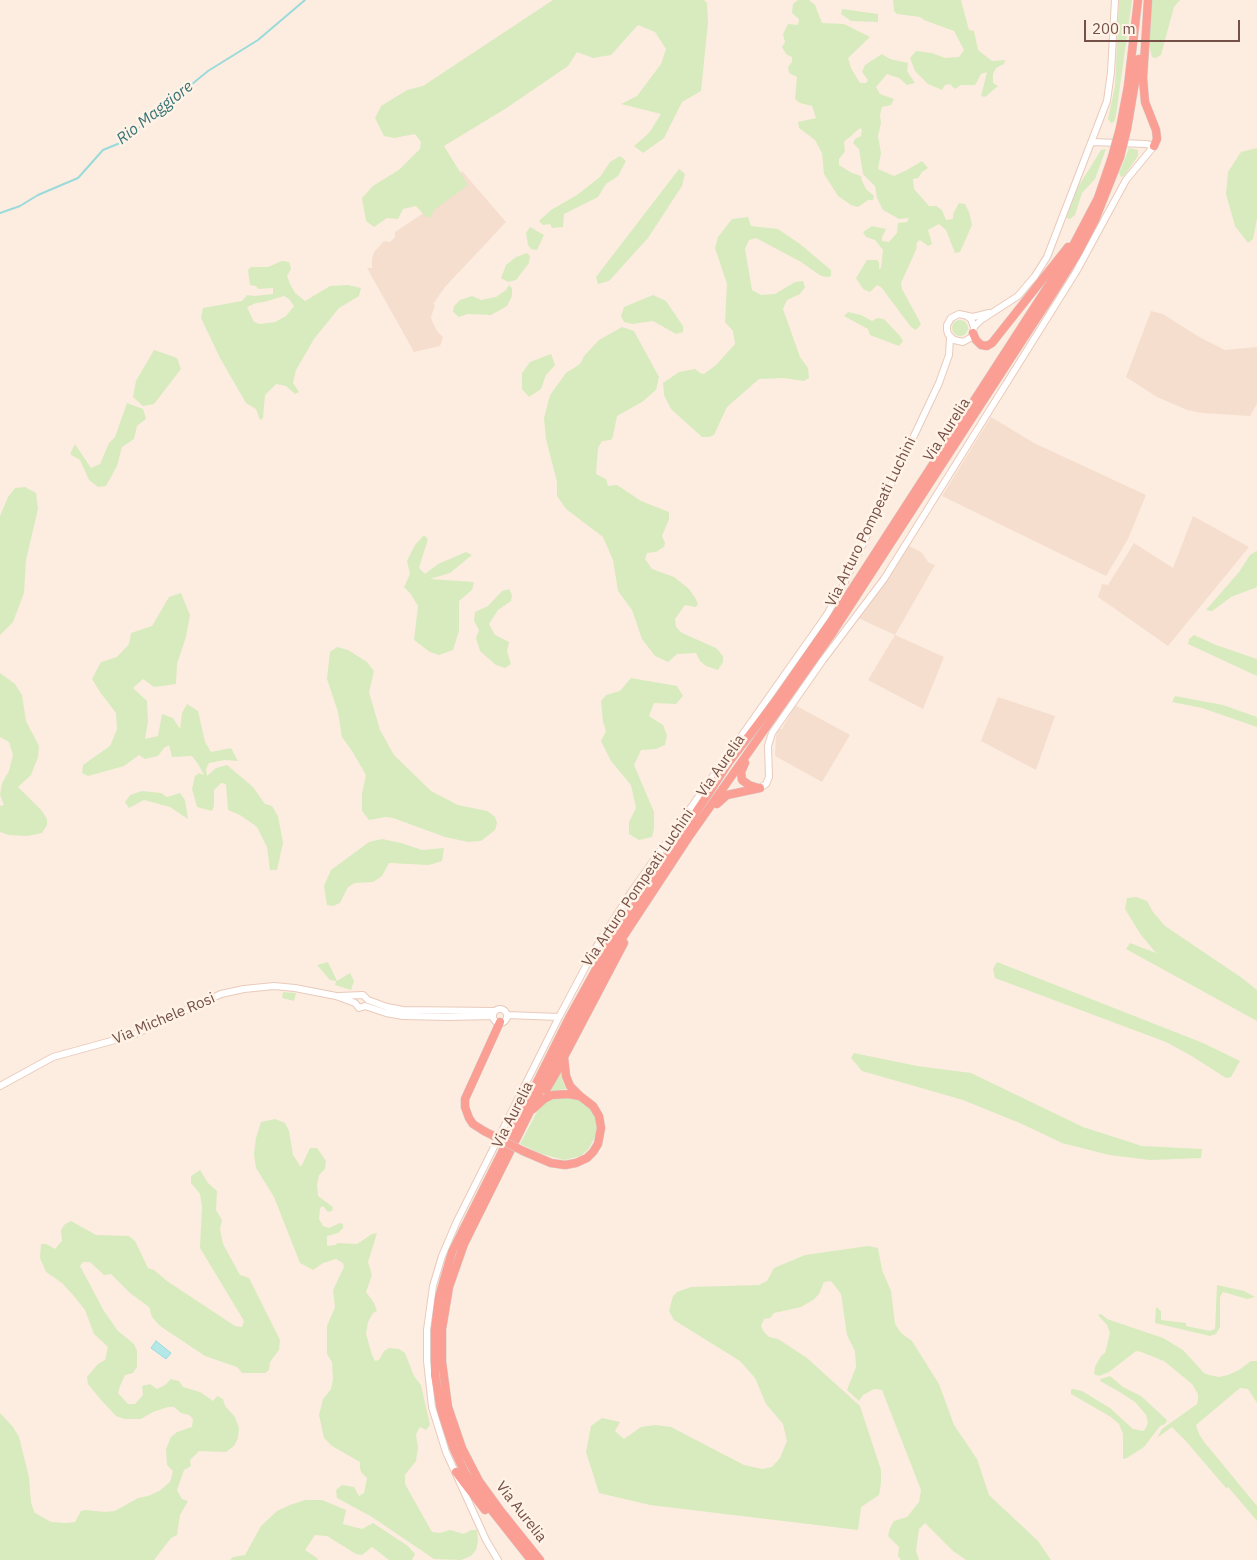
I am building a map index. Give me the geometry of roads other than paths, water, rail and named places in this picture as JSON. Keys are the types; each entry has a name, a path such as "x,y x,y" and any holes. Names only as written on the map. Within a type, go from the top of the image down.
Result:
{"highway":[{"name":"Via Aurelia","path":"1123,128 1138,0"},
{"name":"Via Aurelia","path":"533,1556 484,1488 464,1454 448,1407 441,1352 442,1330 447,1295 464,1244 607,963 653,889 831,635 1078,253 1095,220 1116,157 1135,89 1147,0"},
{"path":"1147,0 1142,78 1145,102 1156,130 1157,139 1154,146"},
{"name":"Via Aurelia","path":"541,1560 533,1556 482,1498 465,1472 453,1447 441,1410 435,1375 435,1329 439,1297 452,1252 569,1018 617,932 729,762 777,699 834,617 1067,257 1098,198 1116,157"},
{"path":"974,330 976,340 981,345 987,346 992,343 1059,260 1098,198"},
{"path":"760,788 747,784 742,780 741,774 764,730"},
{"path":"688,838 724,797 760,788"},
{"path":"530,1112 547,1088 653,889"},
{"path":"500,1022 465,1099 468,1118 476,1127 523,1151 549,1163 561,1165 576,1163 591,1154 600,1139 601,1122 598,1112 593,1106 572,1089 567,1080 564,1057"},
{"path":"530,1112 544,1099 552,1095 569,1094 580,1096"},
{"path":"456,1472 525,1560"}],"street":[{"path":"1002,308 978,316 959,314 948,321 946,330 950,338 954,340 963,342 969,339 981,320 1002,308 1028,286 1043,265 1107,101 1110,85 1115,0"},
{"path":"760,788 766,784 769,777 768,746 772,732 884,579 1076,272 1126,180 1154,146 1092,142"},
{"path":"968,316 971,319 974,330"},
{"name":"Via Arturo Pompeati Luchini","path":"947,364 950,338"},
{"name":"Via Arturo Pompeati Luchini","path":"498,1560 486,1540 438,1432 432,1407 428,1385 427,1330 434,1286 442,1256 453,1230 559,1016 595,949 632,891 837,596 858,556 953,351 963,342"},
{"name":"Via Michele Rosi","path":"0,1086 53,1057 133,1035 228,992 244,989 274,986 295,988 356,1000 364,996 366,1003 386,1013 403,1016 436,1017 494,1013"},
{"name":"Via Michele Rosi","path":"356,1000 359,1008 366,1003"},
{"path":"502,1009 506,1011 507,1016 504,1021 500,1022 495,1020 494,1013 502,1009"},
{"path":"507,1016 559,1016"}],"water":[{"path":"156,1341 171,1353 166,1359 151,1348"}],"waterway":[{"name":"Rio Maggiore","path":"0,213 20,206 38,195 78,178 103,150 120,143 208,71 258,40 305,0"}]}
